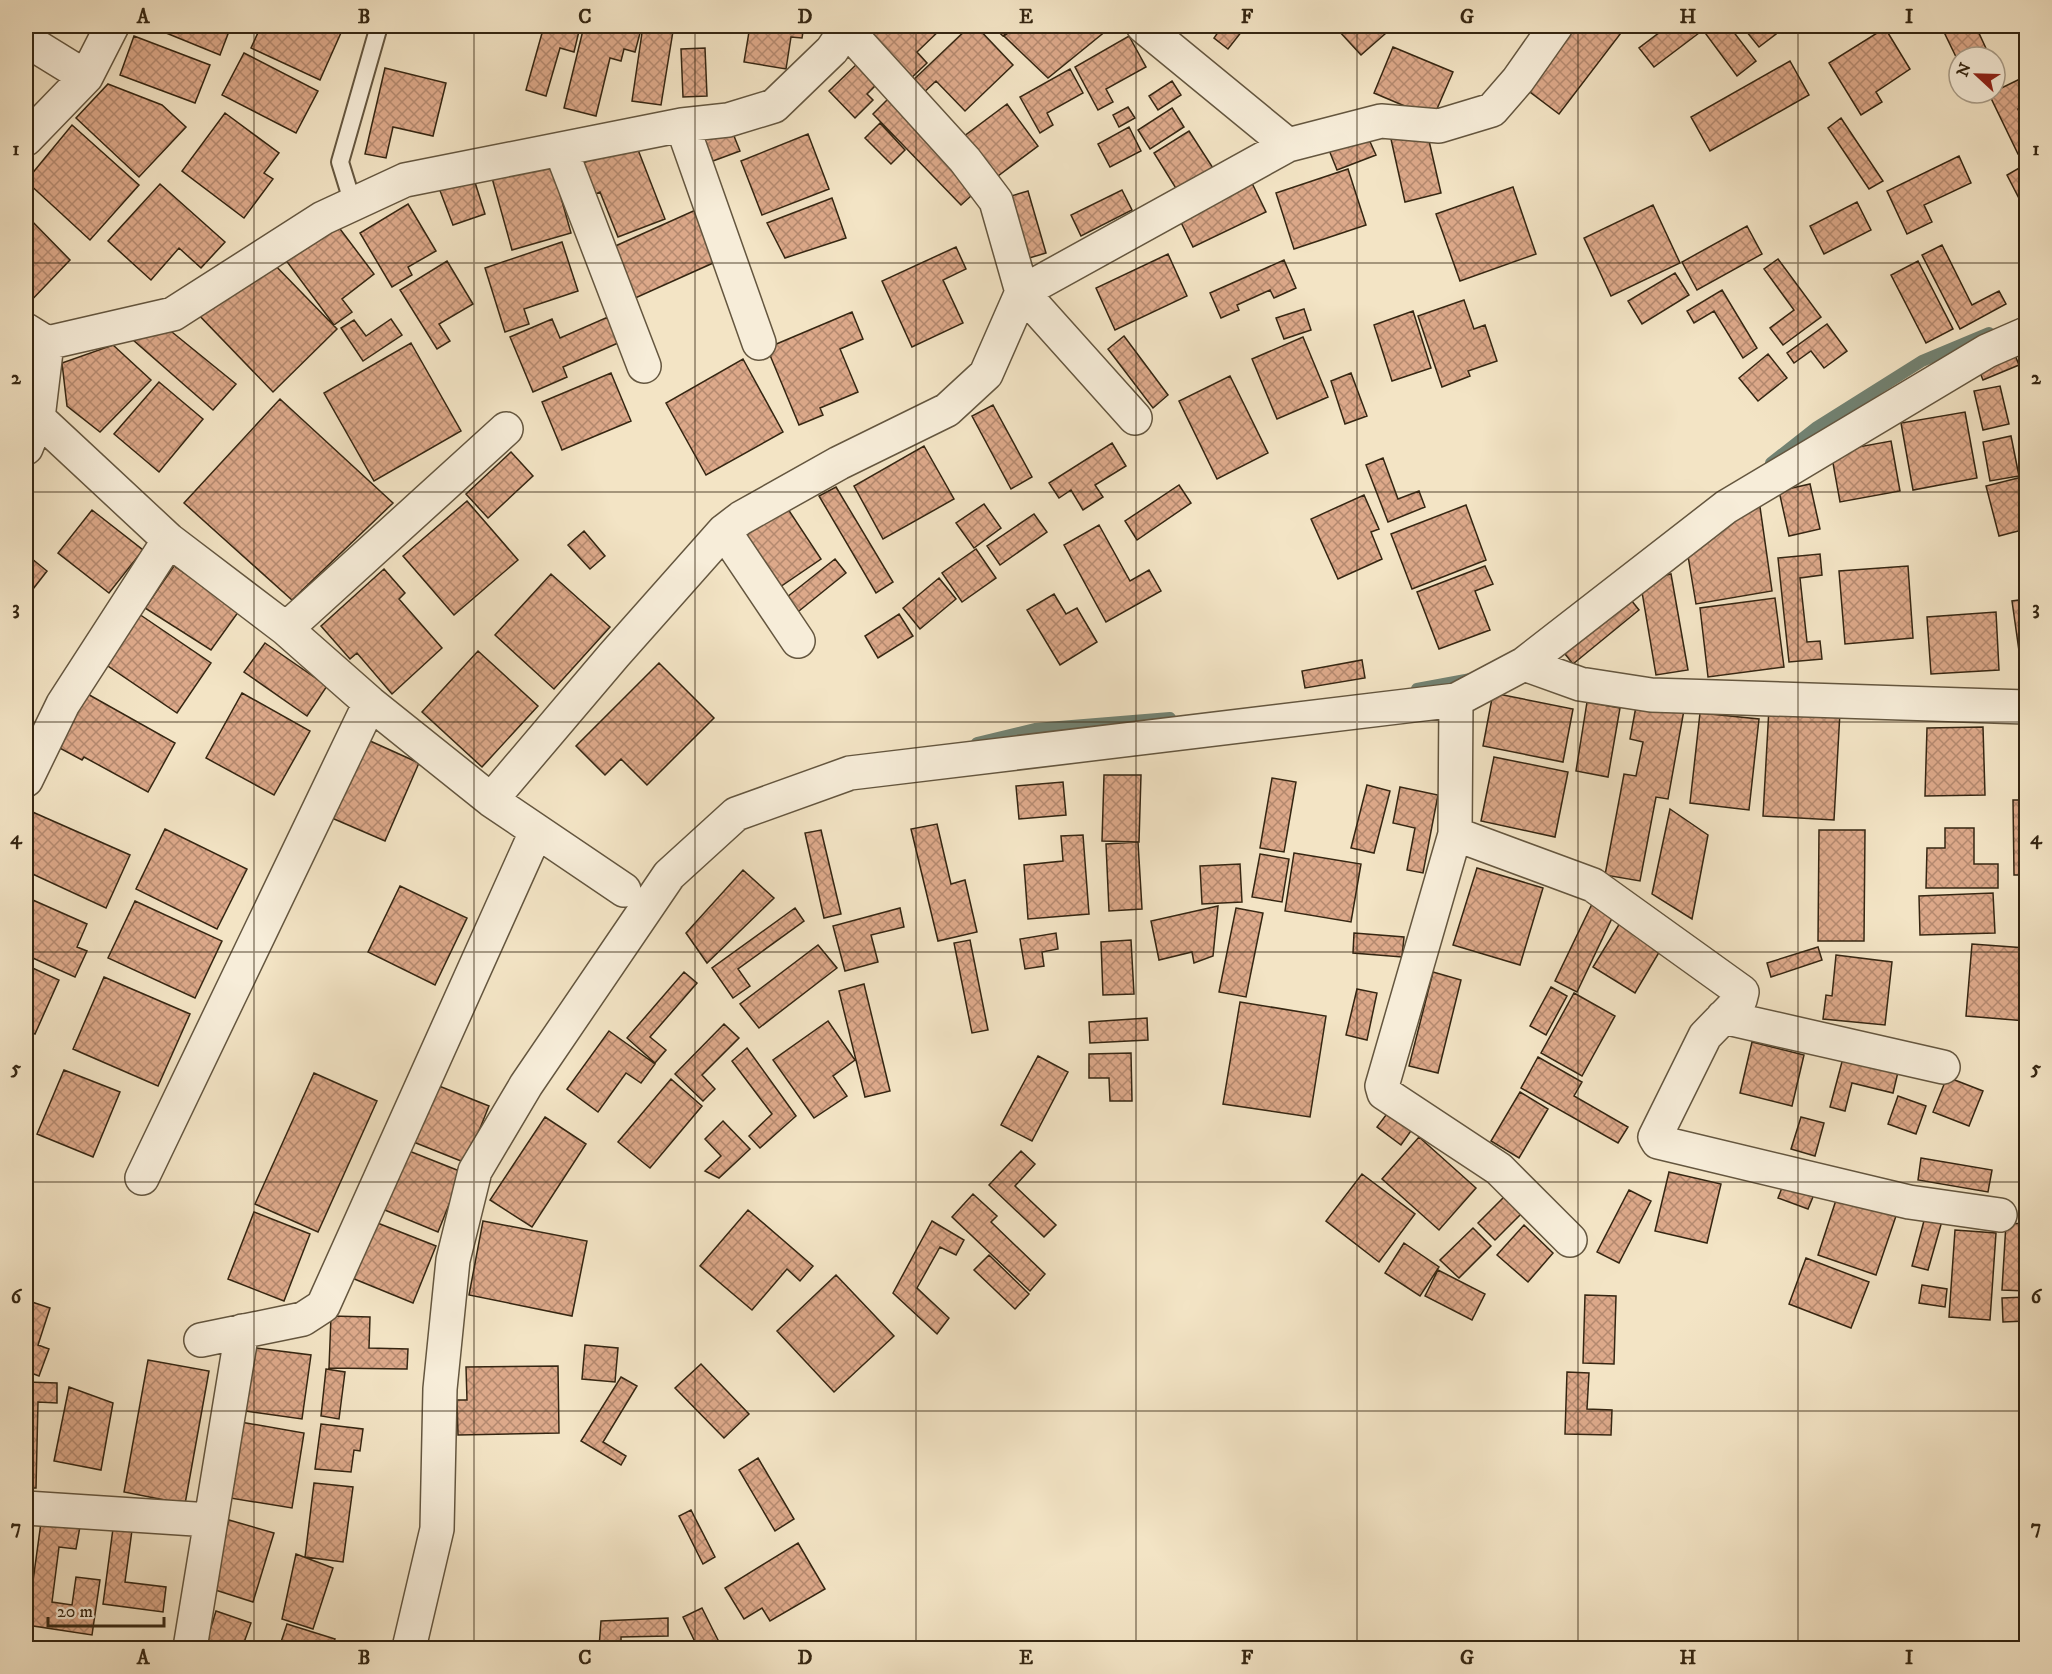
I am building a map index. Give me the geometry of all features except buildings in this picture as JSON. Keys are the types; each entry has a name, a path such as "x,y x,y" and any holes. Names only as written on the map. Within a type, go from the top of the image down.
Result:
{"street":[{"path":"26,139 86,77 112,26"},
{"path":"1143,26 1288,145"},
{"path":"490,800 724,531 741,518 839,463 947,410 986,374 1022,292 1288,145 1380,121 1439,126 1492,110 1518,80 1556,26"},
{"path":"26,448 38,418 36,336 173,314 323,218 405,180 682,125 728,120 774,106 832,50 847,27 965,160 996,201 1022,292 1135,418"},
{"path":"26,40 86,77"},
{"path":"682,125 759,343"},
{"path":"561,150 644,366"},
{"path":"409,1648 437,1529 440,1389 453,1260 475,1171 639,898 669,875 736,814 850,773 1456,700 1524,664 1726,507 1987,351 2026,334"},
{"path":"38,418 169,540 286,629 370,703 490,800 639,898"},
{"path":"286,629 506,429"},
{"path":"724,531 798,641"},
{"path":"26,780 63,704 169,540"},
{"path":"1524,664 1580,684 1652,694 2026,707"},
{"path":"1456,700 1455,834 1382,1086 1384,1094 1498,1169 1570,1240"},
{"path":"142,1178 370,703"},
{"path":"201,1340 303,1319 323,1306 536,832"},
{"path":"1455,834 1593,885 1737,986 1742,992 1740,1000 1706,1036 1655,1137 1658,1142 1909,1202 2000,1215"},
{"path":"1723,1017 1943,1067"},
{"path":"190,1648 242,1331"},
{"path":"26,1508 210,1520"}],"lane":[{"path":"353,204 340,162 379,26"}],"waterway":[{"path":"1771,463 1817,427 1922,361 1989,333"},
{"path":"1417,689 1471,679"},
{"path":"977,743 1035,729 1170,718"}]}
